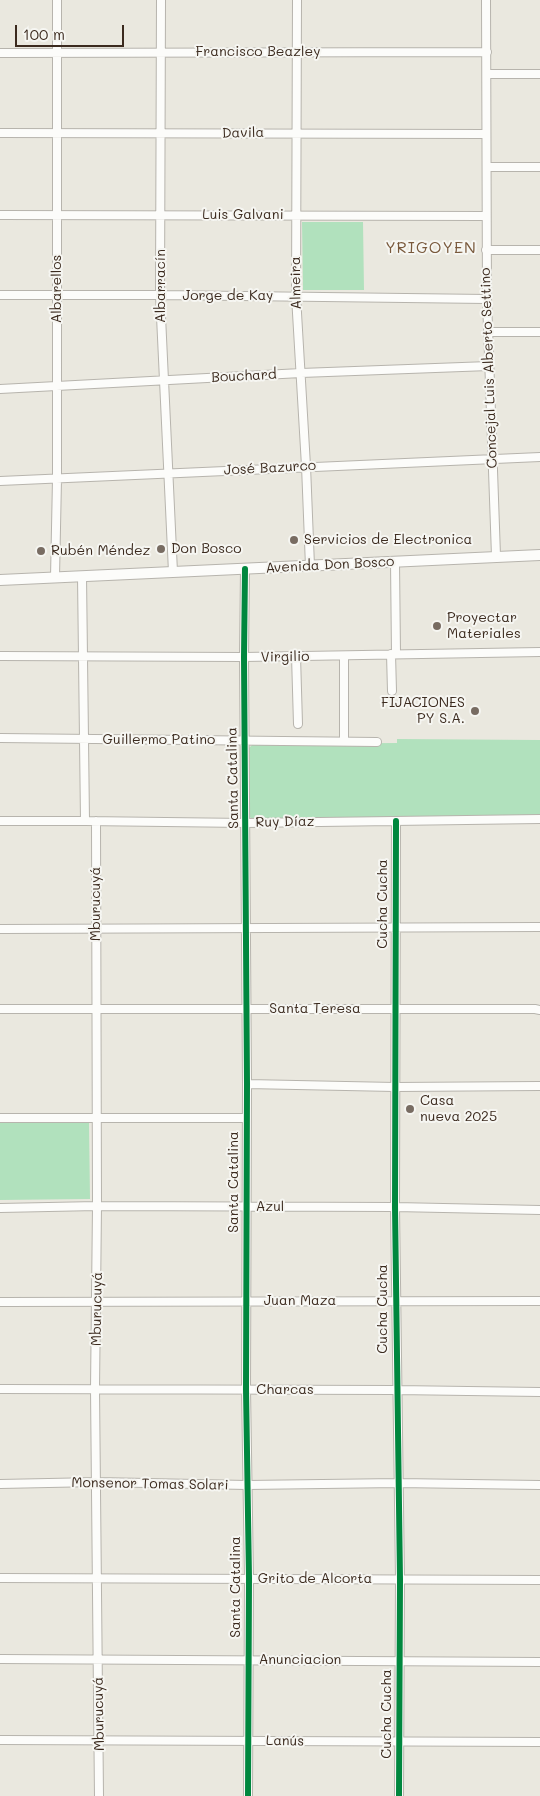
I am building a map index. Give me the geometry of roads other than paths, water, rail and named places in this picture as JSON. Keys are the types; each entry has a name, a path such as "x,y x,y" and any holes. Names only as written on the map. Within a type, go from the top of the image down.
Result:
{"main road":[{"name":"Avenida Don Bosco","path":"0,580 540,555"}],"street":[{"name":"Albarellos","path":"55,578 57,479 57,0"},
{"name":"Albarracín","path":"161,0 160,295 173,572"},
{"name":"Almeira","path":"297,0 296,296 310,566"},
{"name":"Concejal Luis Alberto Settino","path":"486,0 486,250 496,556"},
{"name":"Francisco Beazley","path":"0,52 487,52"},
{"path":"487,74 540,74"},
{"name":"Davila","path":"0,133 486,134"},
{"path":"487,167 540,167"},
{"name":"Luis Galvani","path":"0,215 486,216"},
{"path":"486,250 540,250"},
{"name":"Jorge de Kay","path":"0,296 160,295 487,298"},
{"path":"488,332 540,332"},
{"name":"Bouchard","path":"0,389 301,373 489,366"},
{"name":"José Bazurco","path":"0,481 540,457"},
{"path":"392,691 395,562"},
{"name":"Santa Catalina","path":"245,569 246,1389 249,1578 248,1796"},
{"path":"82,576 85,820"},
{"name":"Virgilio","path":"0,656 244,658 540,652"},
{"path":"296,656 298,724"},
{"path":"344,656 344,741"},
{"name":"Guillermo Patino","path":"0,738 377,742"},
{"name":"Ruy Díaz","path":"0,821 85,820 246,823 540,819"},
{"name":"Mburucuyá","path":"96,821 97,1301 95,1389 99,1796"},
{"name":"Cucha Cucha","path":"396,821 395,1301 400,1579 399,1796"},
{"path":"0,929 540,928"},
{"name":"Santa Teresa","path":"0,1009 540,1010"},
{"path":"247,1084 540,1086"},
{"path":"0,1118 246,1118"},
{"name":"Azul","path":"0,1208 97,1206 395,1207 540,1210"},
{"name":"Juan Maza","path":"0,1302 540,1301"},
{"name":"Charcas","path":"0,1389 540,1392"},
{"name":"Monsenor Tomas Solari","path":"0,1484 97,1482 247,1485 398,1483 540,1485"},
{"name":"Grito de Alcorta","path":"0,1578 540,1580"},
{"name":"Anunciacion","path":"0,1659 540,1662"},
{"name":"Lanús","path":"0,1740 540,1742"}],"place":[{"name":"Servicios de Electronica","path":"294,540"},
{"name":"Don Bosco","path":"161,549"},
{"name":"Rubén Méndez","path":"41,551"},
{"name":"Proyectar Materiales","path":"437,626"},
{"name":"FIJACIONES PY S.A.","path":"475,711"},
{"name":"Casa nueva 2025","path":"410,1109"}],"district":[{"name":"YRIGOYEN","path":"431,248"}]}
